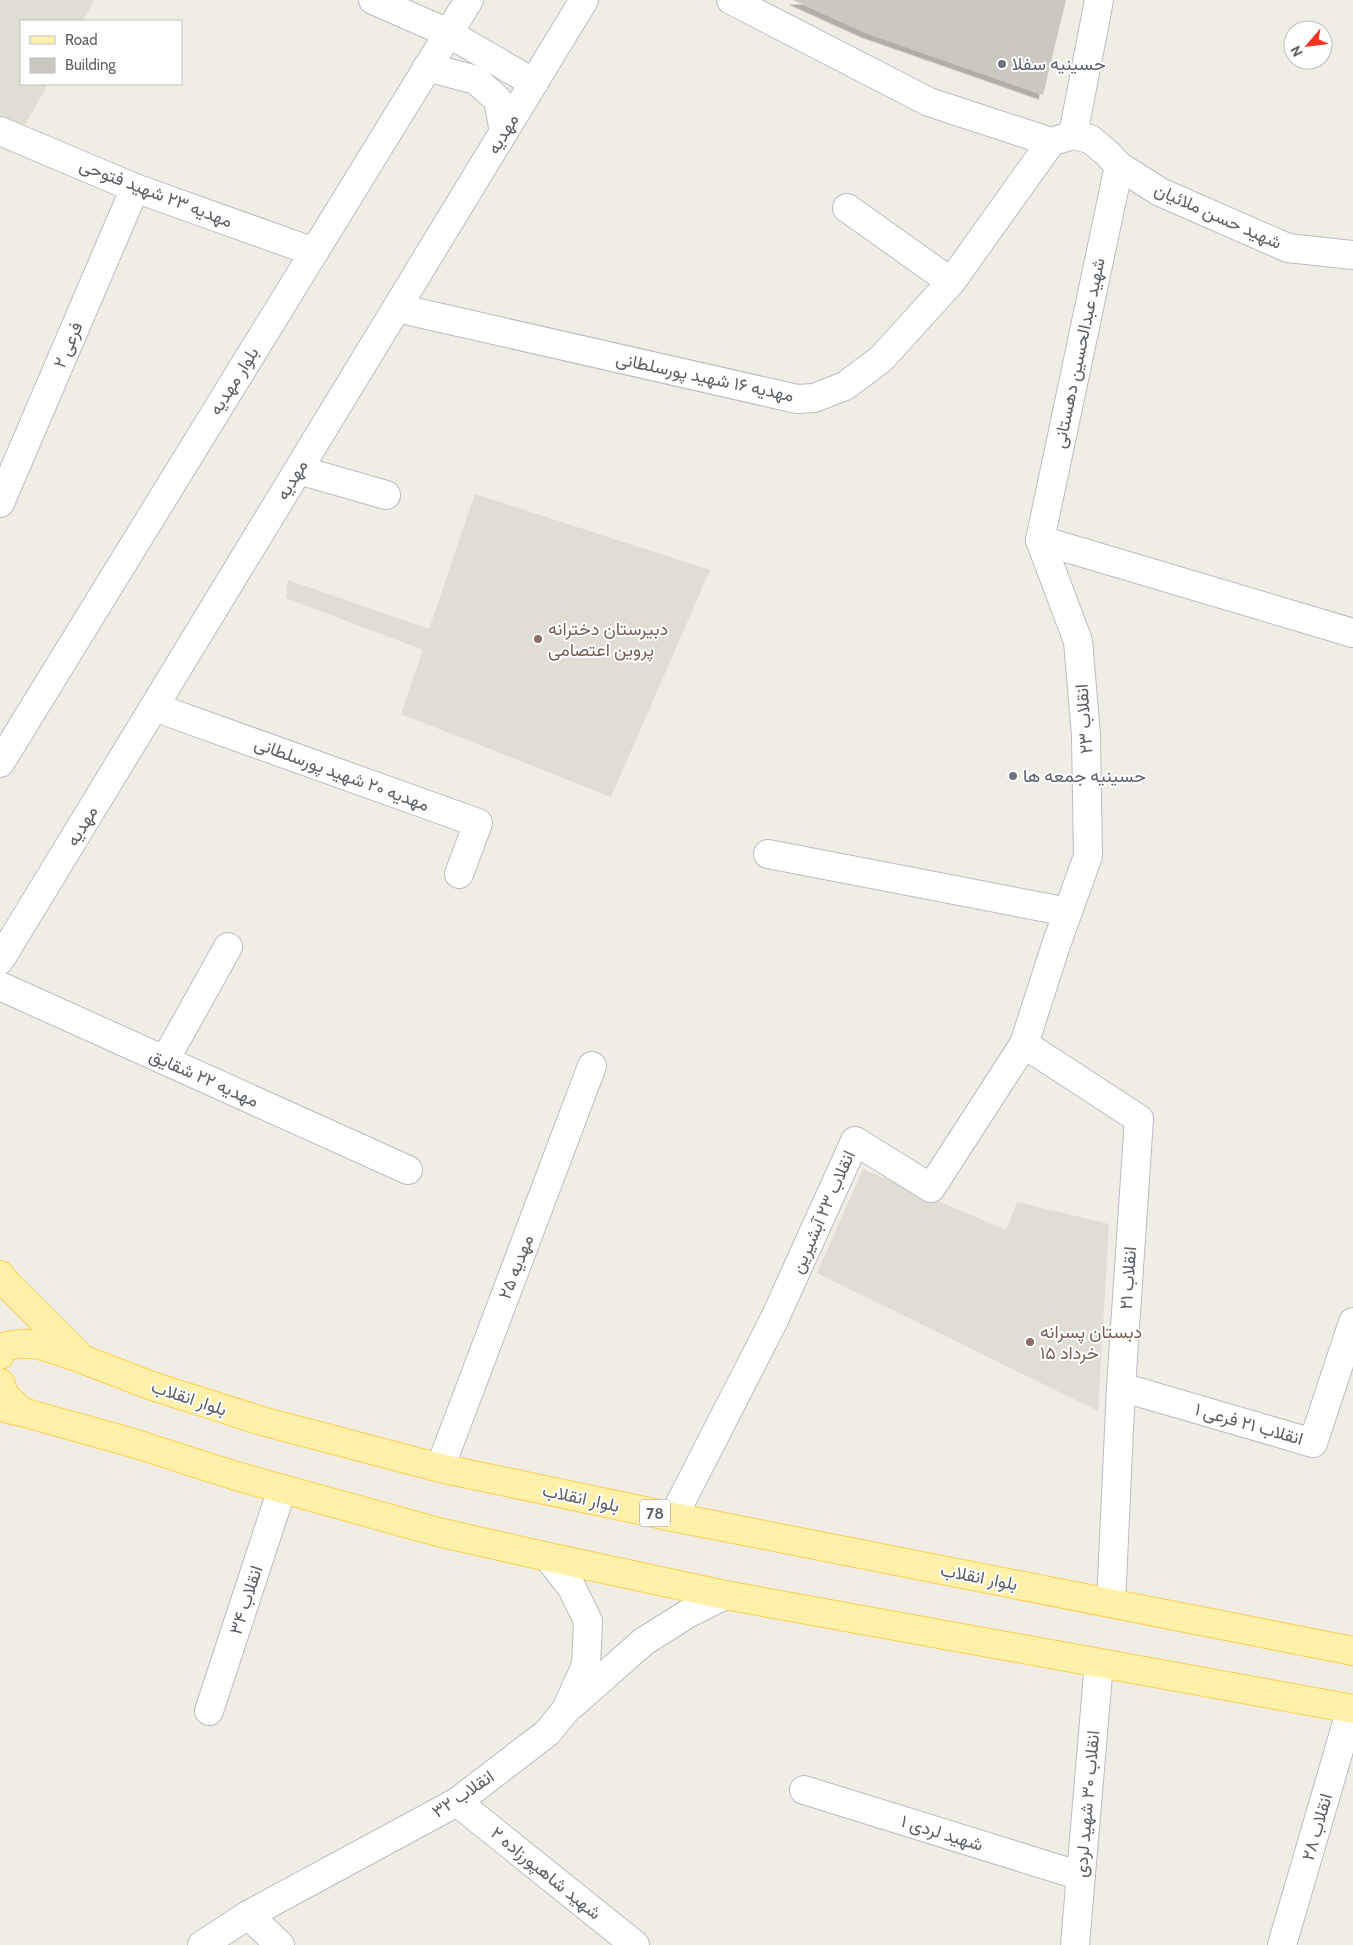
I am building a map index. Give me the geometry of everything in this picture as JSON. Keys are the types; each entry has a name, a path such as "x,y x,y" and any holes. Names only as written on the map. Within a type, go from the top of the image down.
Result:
{"main road":[{"name":"بلوار انقلاب","path":"0,1275 82,1359 152,1386 262,1421 440,1468 1353,1651"},
{"path":"0,1355 3,1347 21,1343 38,1344 82,1359"},
{"path":"0,1383 11,1410 282,1489 438,1532 725,1595 1352,1709"}],"street":[{"path":"372,0 448,33 534,82"},
{"name":"بلوار مهدیه","path":"0,763 469,0"},
{"name":"مهدیه","path":"0,960 584,0"},
{"name":"شهید حسن ملائیان","path":"732,0 929,102 1062,138 1090,139 1119,166 1160,192 1288,248 1353,255"},
{"path":"1062,138 1099,0"},
{"path":"427,67 476,80 498,100 504,132"},
{"name":"مهدیه ۲۳ شهید فتوحی","path":"0,131 135,188 314,252"},
{"name":"مهدیه ۱۶ شهید پورسلطانی","path":"397,308 797,399 814,398 845,386 874,365 899,340 951,282 1062,138"},
{"name":"شهید عبدالحسین دهستانی","path":"1040,540 1119,166"},
{"name":"فرعی ۲","path":"0,502 135,188"},
{"path":"847,208 951,282"},
{"path":"298,470 386,495"},
{"path":"1040,540 1353,633"},
{"name":"انقلاب ۲۳","path":"1024,1044 1088,856 1086,735 1078,641 1040,540"},
{"name":"مهدیه ۲۰ شهید پورسلطانی","path":"154,707 478,823 459,874"},
{"path":"768,854 1068,912"},
{"path":"165,1060 228,947"},
{"name":"مهدیه ۲۲ شقایق","path":"0,986 408,1170"},
{"name":"انقلاب ۲۱","path":"1024,1044 1139,1119 1120,1387 1111,1603"},
{"name":"انقلاب ۲۳ آبشیرین","path":"673,1516 774,1320 855,1141 931,1188 1024,1044"},
{"name":"مهدیه ۲۵","path":"440,1468 592,1066"},
{"name":"انقلاب ۲۱ فرعی ۱","path":"1120,1387 1313,1443 1353,1322"},
{"name":"انقلاب ۳۴","path":"209,1711 282,1489"},
{"name":"انقلاب ۳۲","path":"202,1945 248,1915 457,1802 547,1733 566,1710 586,1665 588,1621 572,1588 548,1557"},
{"path":"566,1710 643,1642 689,1613 725,1595"},
{"name":"انقلاب ۳۰ شهید لردی","path":"1075,1945 1099,1663"},
{"name":"انقلاب ۲۸","path":"1282,1945 1352,1709"},
{"name":"شهید لردی ۱","path":"804,1790 1081,1876"},
{"name":"شهید شاهپورزاده ۲","path":"457,1802 636,1945"},
{"path":"248,1915 280,1945"}],"shaded area":[{"path":"0,0 94,0 84,20 20,20 20,85 47,85 21,132 0,123"},
{"name":"دبیرستان دخترانه پروین اعتصامی","path":"475,494 710,570 611,797 401,714 423,650 286,598 288,580 429,629"},
{"name":"دبستان پسرانه ۱۵ خرداد","path":"863,1169 1006,1230 1017,1202 1109,1224 1098,1411 817,1273"}],"building":[{"name":"حسینیه سفلا","path":"793,0 1066,0 1043,95 866,33"}],"place":[{"name":"حسینیه سفلا","path":"1002,64"},
{"name":"دبیرستان دخترانه پروین اعتصامی","path":"538,639"},
{"name":"حسینیه جمعه ها","path":"1013,776"},
{"name":"دبستان پسرانه ۱۵ خرداد","path":"1030,1342"}]}
